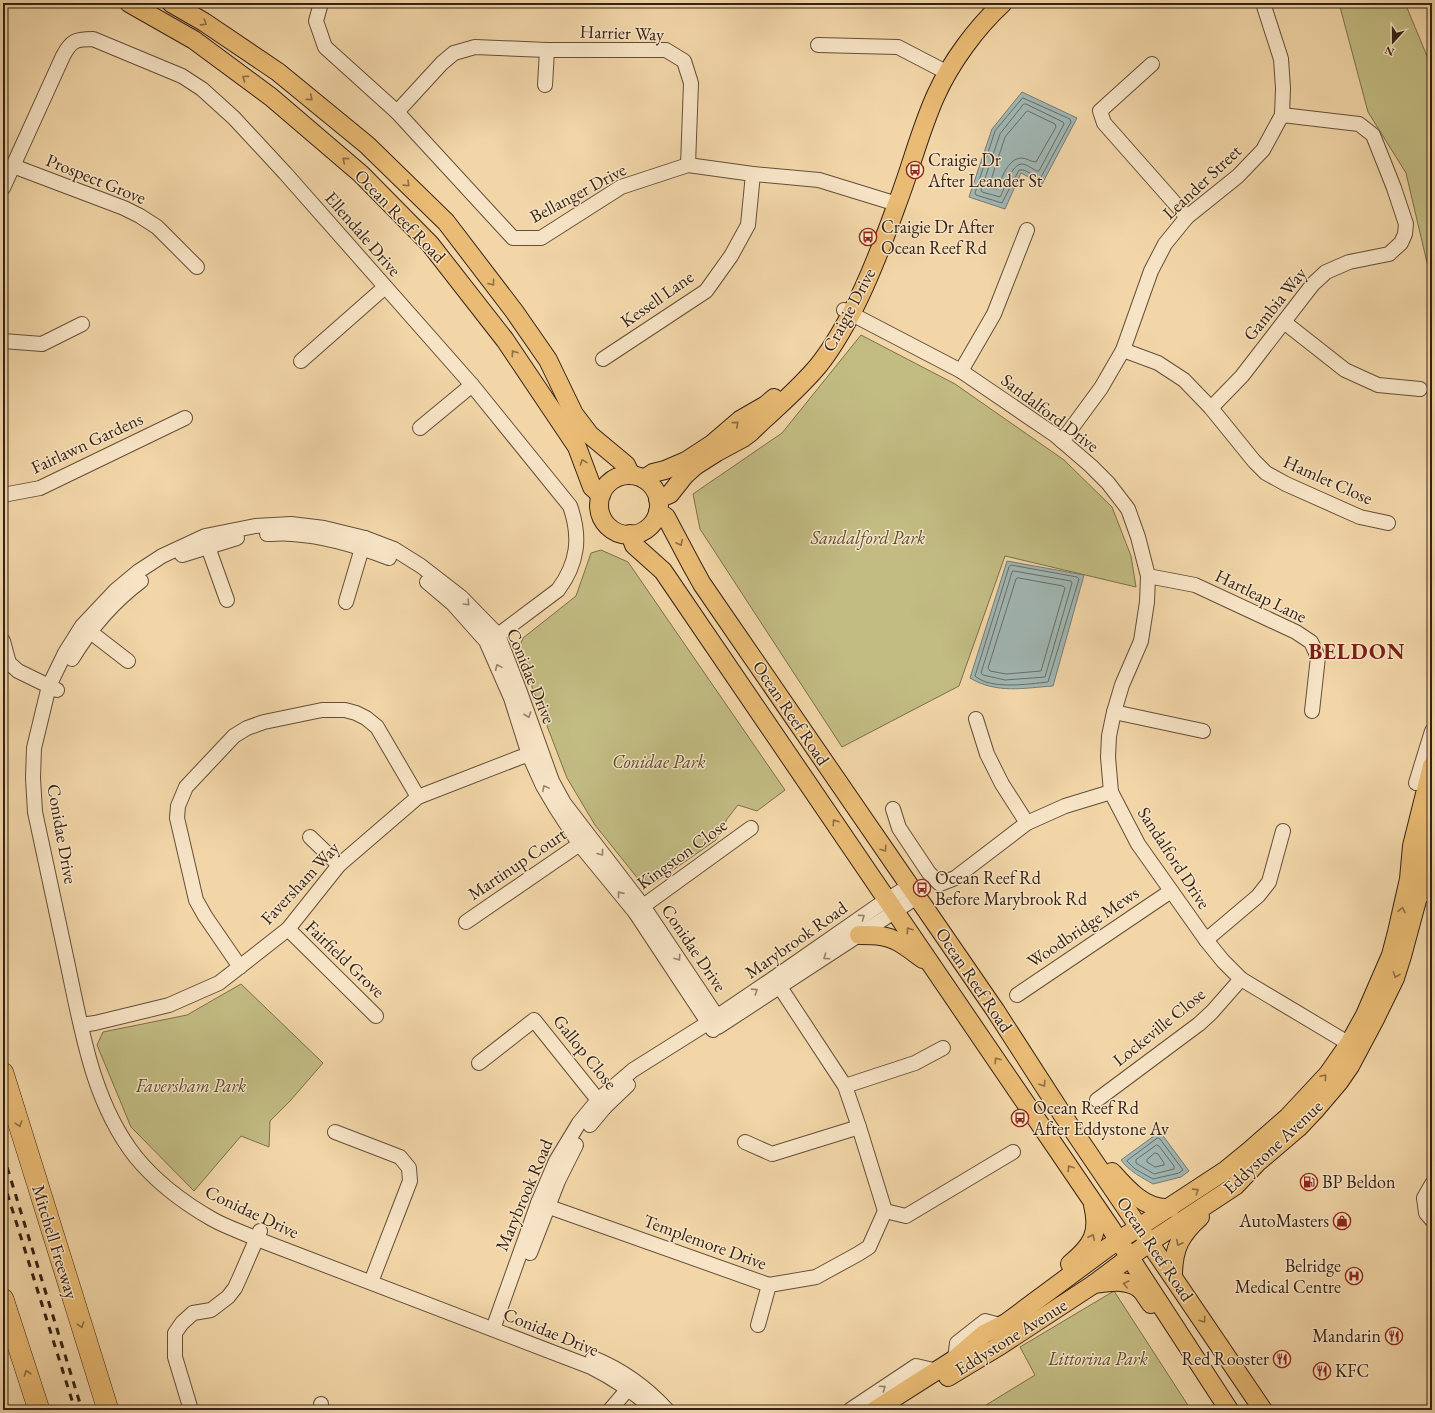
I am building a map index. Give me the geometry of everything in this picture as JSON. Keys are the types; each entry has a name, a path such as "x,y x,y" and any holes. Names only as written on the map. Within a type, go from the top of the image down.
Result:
{"highway":[{"name":"Mitchell Freeway","path":"3,1074 108,1410"},
{"path":"3,1299 39,1410"}],"main road":[{"name":"Ocean Reef Road","path":"129,3 194,40 271,97 361,174 430,244 505,340 577,447 592,487 601,495"},
{"name":"Ocean Reef Road","path":"171,3 204,22 278,72 367,145 446,222 514,311 548,360 574,414 590,435 626,465 637,477"},
{"name":"Craigie Drive","path":"637,477 665,470 686,461 722,436 740,420 766,405 781,392 817,352 848,311 865,286 893,202 936,95 944,71 967,30 991,3"},
{"name":"Craigie Drive","path":"944,71 1003,3"},
{"name":"Craigie Drive","path":"658,506 685,475 695,466 751,432 793,392 818,366 831,348 848,311"},
{"path":"621,476 637,477 655,490 658,506 654,521 648,528 639,533 630,534 616,531 605,522 600,509 601,495 613,480 621,476"},
{"name":"Ocean Reef Road","path":"658,506 666,517 702,584 995,1010 1064,1117 1263,1410"},
{"name":"Ocean Reef Road","path":"630,534 634,545 663,571 892,905 1130,1256 1228,1410"},
{"name":"Eddystone Avenue","path":"1420,887 1412,846 1432,766"},
{"name":"Eddystone Avenue","path":"895,1410 1001,1345 1094,1284 1150,1242 1235,1186 1257,1164 1298,1128 1339,1082 1354,1047 1365,1015 1420,887 1432,829"},
{"path":"859,935 881,936 894,939 932,965"},
{"name":"Eddystone Avenue","path":"875,1410 938,1371 955,1359 984,1334 1003,1324 1119,1240 1226,1170 1248,1152 1305,1099 1354,1047"},
{"path":"1064,1117 1124,1185 1148,1204 1161,1208 1170,1208"},
{"path":"1226,1170 1248,1161 1257,1164"},
{"path":"1173,1276 1173,1262 1176,1249 1186,1229 1235,1186"},
{"path":"1001,1345 1003,1324 1029,1297 1084,1252 1096,1227 1096,1216 1092,1200"},
{"path":"1094,1284 1125,1282 1142,1291 1198,1375 1228,1410"}],"street":[{"name":"Bellanger Drive","path":"321,3 316,21 325,47 397,112 513,238 541,238 621,187 688,165 753,174 819,180 893,202"},
{"name":"Leander Street","path":"1062,441 1101,388 1123,350 1151,271 1166,244 1187,217 1238,176 1263,150 1282,115 1284,88 1281,59 1263,3"},
{"name":"Ellendale Drive","path":"3,188 67,48 73,41 93,39 182,76 202,89 234,118 285,173 472,384 570,506 576,526 576,552 565,580 558,590 492,638"},
{"path":"818,45 898,47 944,71"},
{"name":"Harrier Way","path":"397,112 442,63 454,53 475,46 547,50 666,50 684,61 691,83 688,165"},
{"path":"545,85 547,50"},
{"path":"1152,64 1100,111 1104,123 1187,217"},
{"name":"Gambia Way","path":"1211,408 1242,376 1313,284 1326,272 1349,262 1389,254 1401,243 1405,234 1406,224 1394,188 1373,135 1359,124 1282,115"},
{"name":"Prospect Grove","path":"12,166 124,208 140,216 157,227 197,267"},
{"name":"Kessell Lane","path":"603,359 706,291 731,256 748,225 753,174"},
{"path":"962,371 994,314 1027,230"},
{"path":"301,361 385,287"},
{"name":"Sandalford Drive","path":"848,311 962,371 1062,441 1108,483 1128,509 1138,536 1148,576 1147,602 1141,642 1122,685 1108,736 1110,792 1138,844 1206,940 1240,979 1354,1047"},
{"path":"1284,322 1345,370 1378,385 1420,389"},
{"path":"3,341 42,344 82,324"},
{"path":"1123,350 1158,363 1184,380 1211,408"},
{"path":"420,428 472,384"},
{"name":"Hamlet Close","path":"1211,408 1254,461 1266,473 1286,484 1360,517 1388,523"},
{"name":"Fairlawn Gardens","path":"3,496 40,488 185,418"},
{"name":"Conidae Drive","path":"667,1410 658,1401 631,1386 498,1326 258,1234 213,1219 181,1200 155,1177 135,1156 100,1095 35,812 33,778 34,748 65,653 86,629 114,591 139,571 162,556 207,541 255,526 291,524 324,528 363,543 394,549 421,566 461,597 492,638 520,692 535,753 585,841 639,909 715,1023"},
{"path":"207,541 227,600"},
{"path":"346,602 363,543"},
{"name":"Hartleap Lane","path":"1148,576 1195,585 1296,632 1311,642 1318,657 1312,711"},
{"path":"86,629 128,661"},
{"path":"3,640 10,663 18,671 53,688"},
{"path":"240,967 205,916 196,900 177,818 178,806 186,787 234,736 247,728 264,722 322,710 345,710 356,713 366,718 377,727 418,796"},
{"path":"1114,712 1203,731"},
{"path":"976,719 987,754 1002,784 1027,823"},
{"path":"1416,783 1432,731"},
{"name":"Faversham Way","path":"85,1025 169,1005 219,983 288,929 339,865 418,796 535,753"},
{"path":"894,809 899,828 929,873 940,884 955,878 1027,823 1065,806 1110,792"},
{"name":"Kingston Close","path":"639,909 751,828"},
{"path":"1206,940 1258,896 1269,882 1283,831"},
{"path":"310,837 339,865"},
{"name":"Martinup Court","path":"466,922 585,841"},
{"name":"Woodbridge Mews","path":"1017,995 1171,891"},
{"name":"Marybrook Road","path":"498,1326 543,1204 556,1161 580,1123 601,1104 633,1070 715,1023 913,892"},
{"name":"Marybrook Road","path":"777,983 859,935 892,905"},
{"name":"Fairfield Grove","path":"288,929 376,1016"},
{"name":"Lockeville Close","path":"1097,1100 1199,1024 1212,1012 1240,979"},
{"path":"777,983 845,1086 886,1211 906,1216 1013,1152"},
{"name":"Gallop Close","path":"479,1063 534,1020 601,1104"},
{"path":"845,1086 915,1063 943,1048"},
{"path":"745,1142 772,1154 859,1127"},
{"path":"335,1132 400,1157 409,1168 410,1181 373,1278"},
{"path":"1432,1184 1424,1198 1426,1213 1432,1220"},
{"name":"Templemore Drive","path":"543,1204 769,1285 816,1277 858,1254 869,1247 886,1211"},
{"path":"191,1410 175,1357 175,1333 182,1323 193,1313 211,1310 228,1297 235,1288 258,1234"},
{"path":"758,1325 769,1285"},
{"name":"Eddystone Avenue","path":"850,1410 916,1366 938,1371"},
{"path":"610,1410 631,1386"},
{"name":"Conidae Drive","path":"631,1386 654,1410"}],"green space":[{"path":"1339,3 1405,3 1432,68 1432,284 1406,173 1368,112"},
{"name":"Sandalford Park","path":"861,335 955,384 1064,460 1112,507 1131,556 1136,587 1005,556 959,686 842,747 700,529 693,494 782,433"},
{"name":"Conidae Park","path":"601,550 628,562 785,790 757,811 738,805 727,819 716,840 653,884 639,880 595,825 567,778 518,650 523,638 576,596 591,553"},
{"name":"Faversham Park","path":"241,984 323,1063 290,1101 270,1121 269,1147 241,1136 194,1191 131,1127 97,1045 103,1032 187,1015"},
{"name":"Littorina Park","path":"1114,1291 1191,1410 978,1410 1035,1375 1020,1347"}],"water":[{"path":"1022,92 1077,118 1042,184 1021,173 1005,209 969,197 992,129"},
{"path":"1007,561 1084,575 1053,686 1010,689 990,686 970,678"},
{"path":"1158,1133 1161,1133 1189,1171 1181,1177 1153,1184 1131,1171 1121,1160"}],"railway":[{"path":"3,1154 82,1410"},
{"path":"3,1180 75,1410"}],"place":[{"name":"Craigie Dr After Leander St","path":"915,170"},
{"name":"Craigie Dr After Ocean Reef Rd","path":"868,237"},
{"name":"Ocean Reef Rd Before Marybrook Rd","path":"922,888"},
{"name":"Ocean Reef Rd After Eddystone Av","path":"1020,1118"},
{"name":"BP Beldon","path":"1309,1182"},
{"name":"AutoMasters","path":"1342,1221"},
{"name":"Belridge Medical Centre","path":"1354,1276"},
{"name":"Mandarin","path":"1394,1336"},
{"name":"Red Rooster","path":"1282,1359"},
{"name":"KFC","path":"1322,1371"}],"district":[{"name":"BELDON","path":"1357,651"}]}
